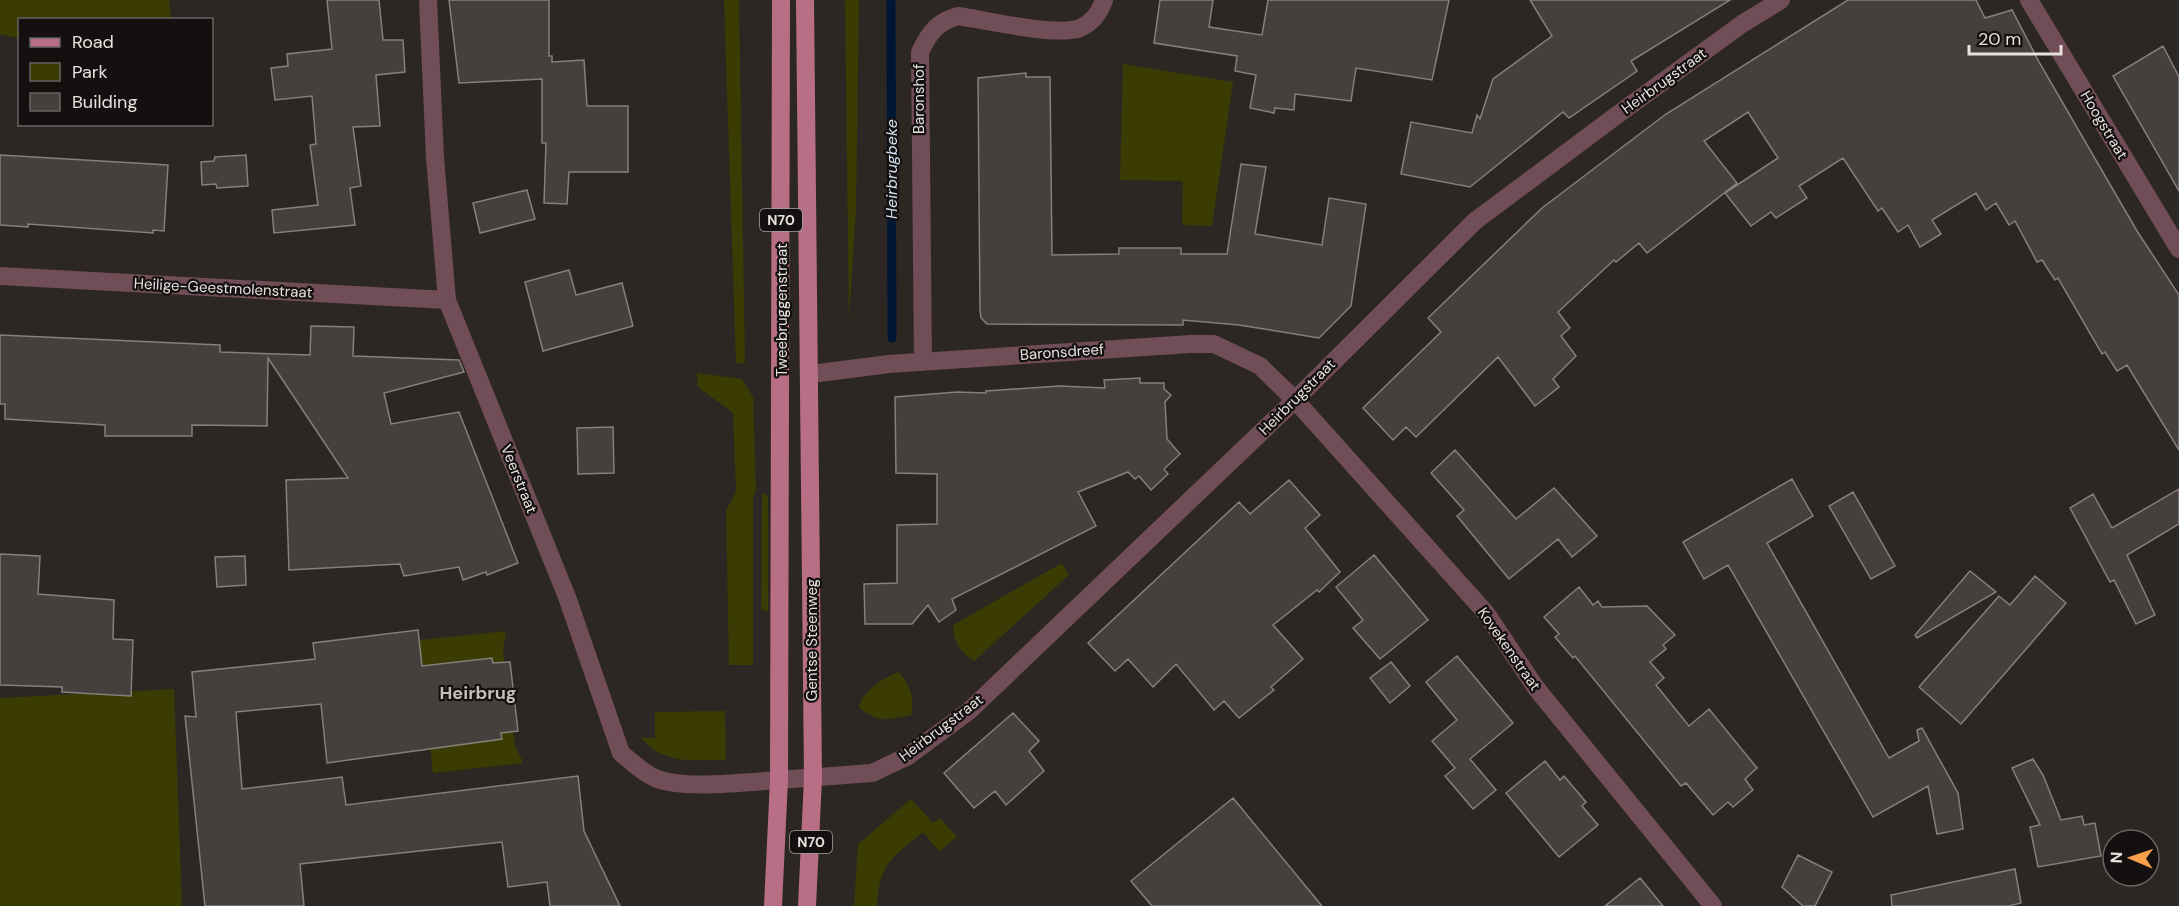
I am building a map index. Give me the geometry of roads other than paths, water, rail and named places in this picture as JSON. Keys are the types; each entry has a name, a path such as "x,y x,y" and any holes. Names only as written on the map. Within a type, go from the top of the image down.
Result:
{"main road":[{"name":"Tweebruggenstraat","path":"779,780 782,440 781,0"},
{"name":"Tweebruggenstraat","path":"805,0 811,374"},
{"name":"Gentse Steenweg","path":"807,906 813,778 811,374"},
{"name":"N70","path":"772,906 779,780"}],"street":[{"name":"Veerstraat","path":"428,0 435,158 447,300 567,597 621,753 656,779 675,782 719,783 813,778"},
{"name":"Baronshof","path":"922,362 920,52 931,31 947,19 958,16 1052,30 1077,29 1095,17 1104,0"},
{"name":"Heirbrugstraat","path":"813,778 872,773 908,756 969,711 1295,400 1475,221 1742,24 1781,0"},
{"name":"Hoogstraat","path":"2029,0 2179,249"},
{"name":"Heilige-Geestmolenstraat","path":"0,276 447,300"},
{"name":"Baronsdreef","path":"811,374 922,362 1214,344 1260,366 1295,400"},
{"name":"Kovekenstraat","path":"1295,400 1485,613 1536,688 1713,906"}],"waterway":[{"name":"Heirbrugbeke","path":"891,0 892,338"}],"district":[{"name":"Heirbrug","path":"478,693"}]}
